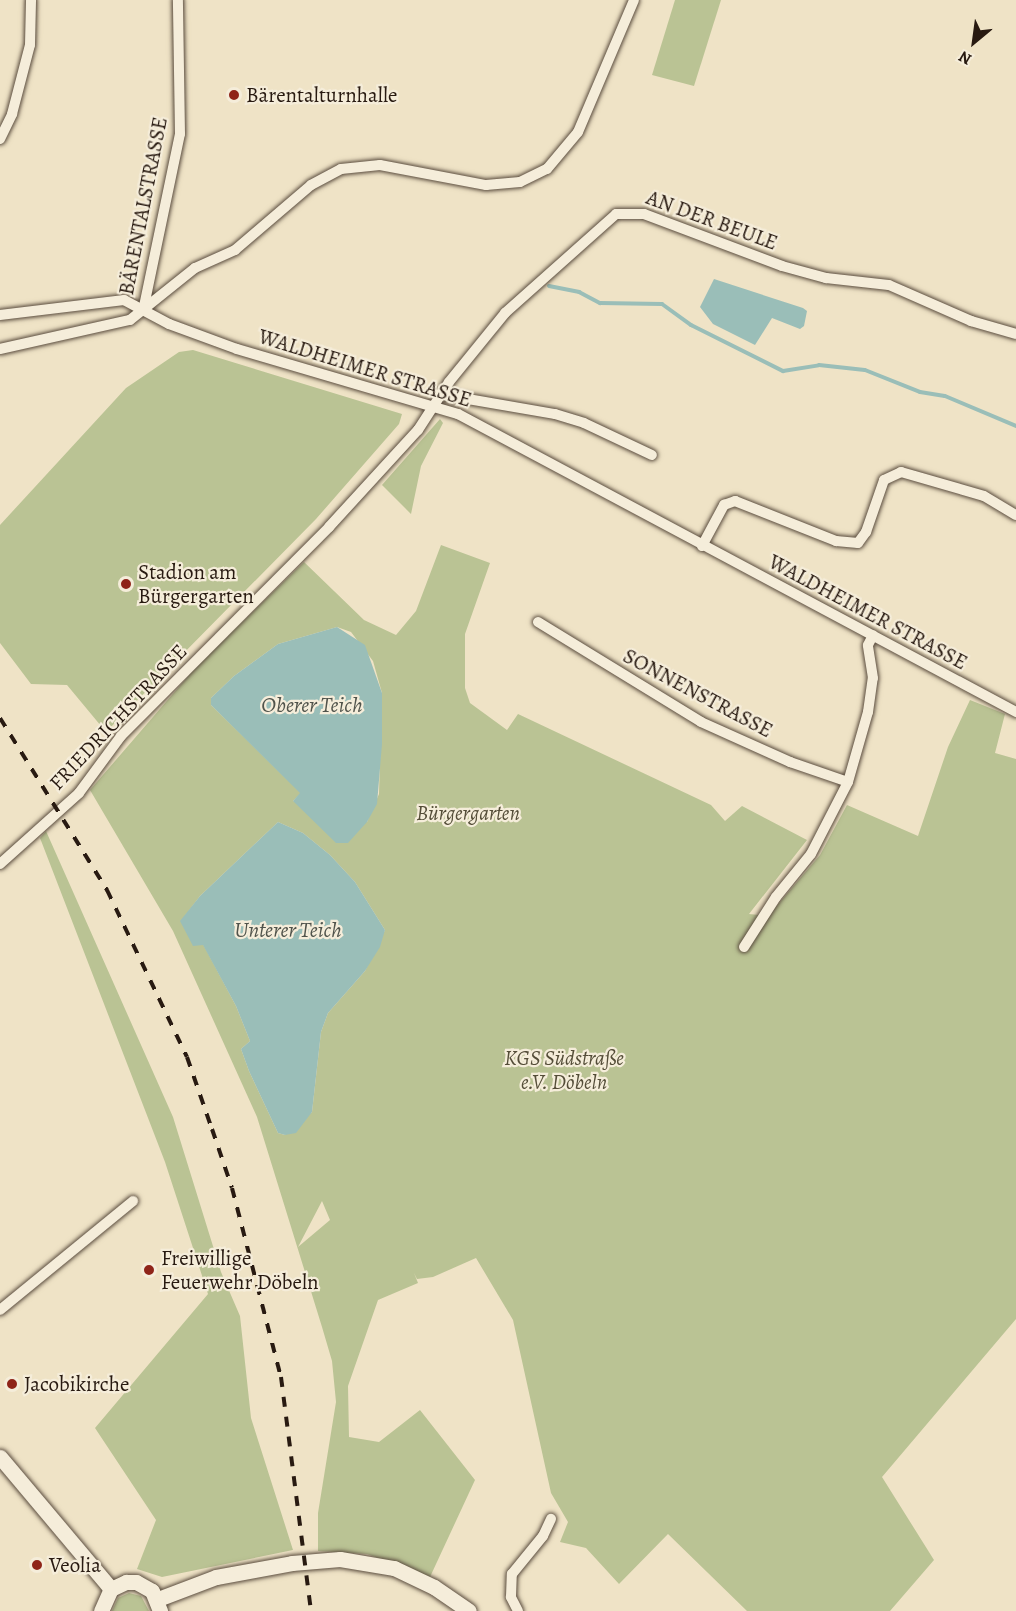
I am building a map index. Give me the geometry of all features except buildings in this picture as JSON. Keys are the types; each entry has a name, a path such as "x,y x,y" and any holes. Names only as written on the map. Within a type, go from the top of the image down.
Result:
{"main road":[{"path":"0,1457 111,1588"},
{"path":"111,1588 136,1582 159,1605 216,1577 292,1563 340,1559 394,1568 434,1587 469,1611"},
{"path":"101,1611 111,1588"}],"street":[{"path":"0,139 12,114 30,45 31,0"},
{"name":"BÄRENTALSTRASSE","path":"143,311 180,134 178,0"},
{"path":"0,349 130,320 195,268 234,250 311,185 341,169 380,165 486,185 520,182 547,169 578,132 634,0"},
{"name":"AN DER BEULE","path":"431,408 440,394 526,291 608,220 630,212 782,266 844,281 889,285 971,321 1016,334"},
{"name":"WALDHEIMER STRASSE","path":"0,315 124,300 143,311 237,349 463,417 1016,712"},
{"name":"WALDHEIMER STRASSE","path":"440,394 555,414 584,423 652,455"},
{"name":"FRIEDRICHSTRASSE","path":"0,864 79,793 121,736 329,528 418,430 431,408"},
{"name":"WALDHEIMER STRASSE","path":"702,546 724,505 735,501 836,541 858,543 866,532 884,480 902,472 984,496 1016,515"},
{"name":"SONNENSTRASSE","path":"538,622 644,689 739,742 848,782"},
{"path":"744,947 776,897 811,854 848,782 868,712 873,678 868,645 873,635"},
{"path":"0,1310 134,1201"},
{"path":"518,1611 511,1597 512,1574 543,1536 551,1519"}],"green space":[{"path":"675,0 721,0 694,86 652,75"},
{"name":"Stadion am Bürgergarten","path":"193,350 402,414 399,424 316,519 106,732 67,685 31,684 0,643 0,525 126,388 179,352"},
{"path":"440,419 443,423 421,466 411,514 382,485"},
{"path":"441,545 490,563 465,634 465,688 470,703 507,730 518,714 711,805 725,821 742,806 807,840 749,914 768,916 820,855 847,805 918,836 948,747 970,700 1005,714 995,753 1016,759 1016,1319 882,1477 934,1560 890,1611 747,1611 668,1534 619,1584 586,1548 560,1542 568,1522 551,1493 513,1320 476,1258 433,1277 417,1279 414,1273 418,1283 378,1300 348,1386 349,1437 379,1442 420,1410 475,1480 430,1577 367,1554 318,1551 318,1513 336,1402 332,1361 322,1327 257,1117 173,931 90,790 197,666 304,562 364,620 396,635 416,611","holes":["337,627 351,632 373,661 382,693 379,794 367,822 293,801 301,793 211,705 211,698 234,676 278,644","278,822 303,833 330,855 355,882 385,930 365,971 328,1013 321,1032 312,1112 285,1135 278,1133 249,1071 241,1049 250,1041 236,1006 203,944 181,921 200,896","322,1201 330,1220 298,1247"]},
{"path":"46,831 173,1117 221,1272 240,1316 251,1418 293,1550 162,1577 137,1569 156,1520 95,1428 208,1294 165,1162 40,838"},
{"path":"129,1593 141,1596 149,1611 112,1611 118,1598"}],"water":[{"path":"714,279 803,308 807,311 804,326 800,329 772,318 755,345 713,324 700,307"},
{"name":"Oberer Teich","path":"337,627 365,645 382,693 382,744 377,804 367,822 348,843 336,843 293,801 300,793 211,705 211,698 234,676 278,644"},
{"name":"Unterer Teich","path":"278,822 303,833 330,855 355,882 385,930 380,947 365,971 328,1013 321,1032 312,1112 296,1133 285,1135 278,1133 249,1071 241,1049 250,1041 236,1006 203,945 193,946 180,921 200,896"}],"waterway":[{"path":"549,286 579,292 600,303 662,304 691,325 783,371 819,365 865,370 920,392 945,396 1016,426"}],"railway":[{"path":"0,718 107,890 187,1057 232,1188 281,1377 311,1611"}],"place":[{"name":"Bärentalturnhalle","path":"234,95"},
{"name":"Stadion am Bürgergarten","path":"126,584"},
{"name":"Freiwillige Feuerwehr Döbeln","path":"149,1270"},
{"name":"Jacobikirche","path":"12,1384"},
{"name":"Veolia","path":"37,1565"}],"park label":[{"name":"Bürgergarten","path":"468,813"},
{"name":"KGS Südstraße e.V. Döbeln","path":"564,1070"}]}
